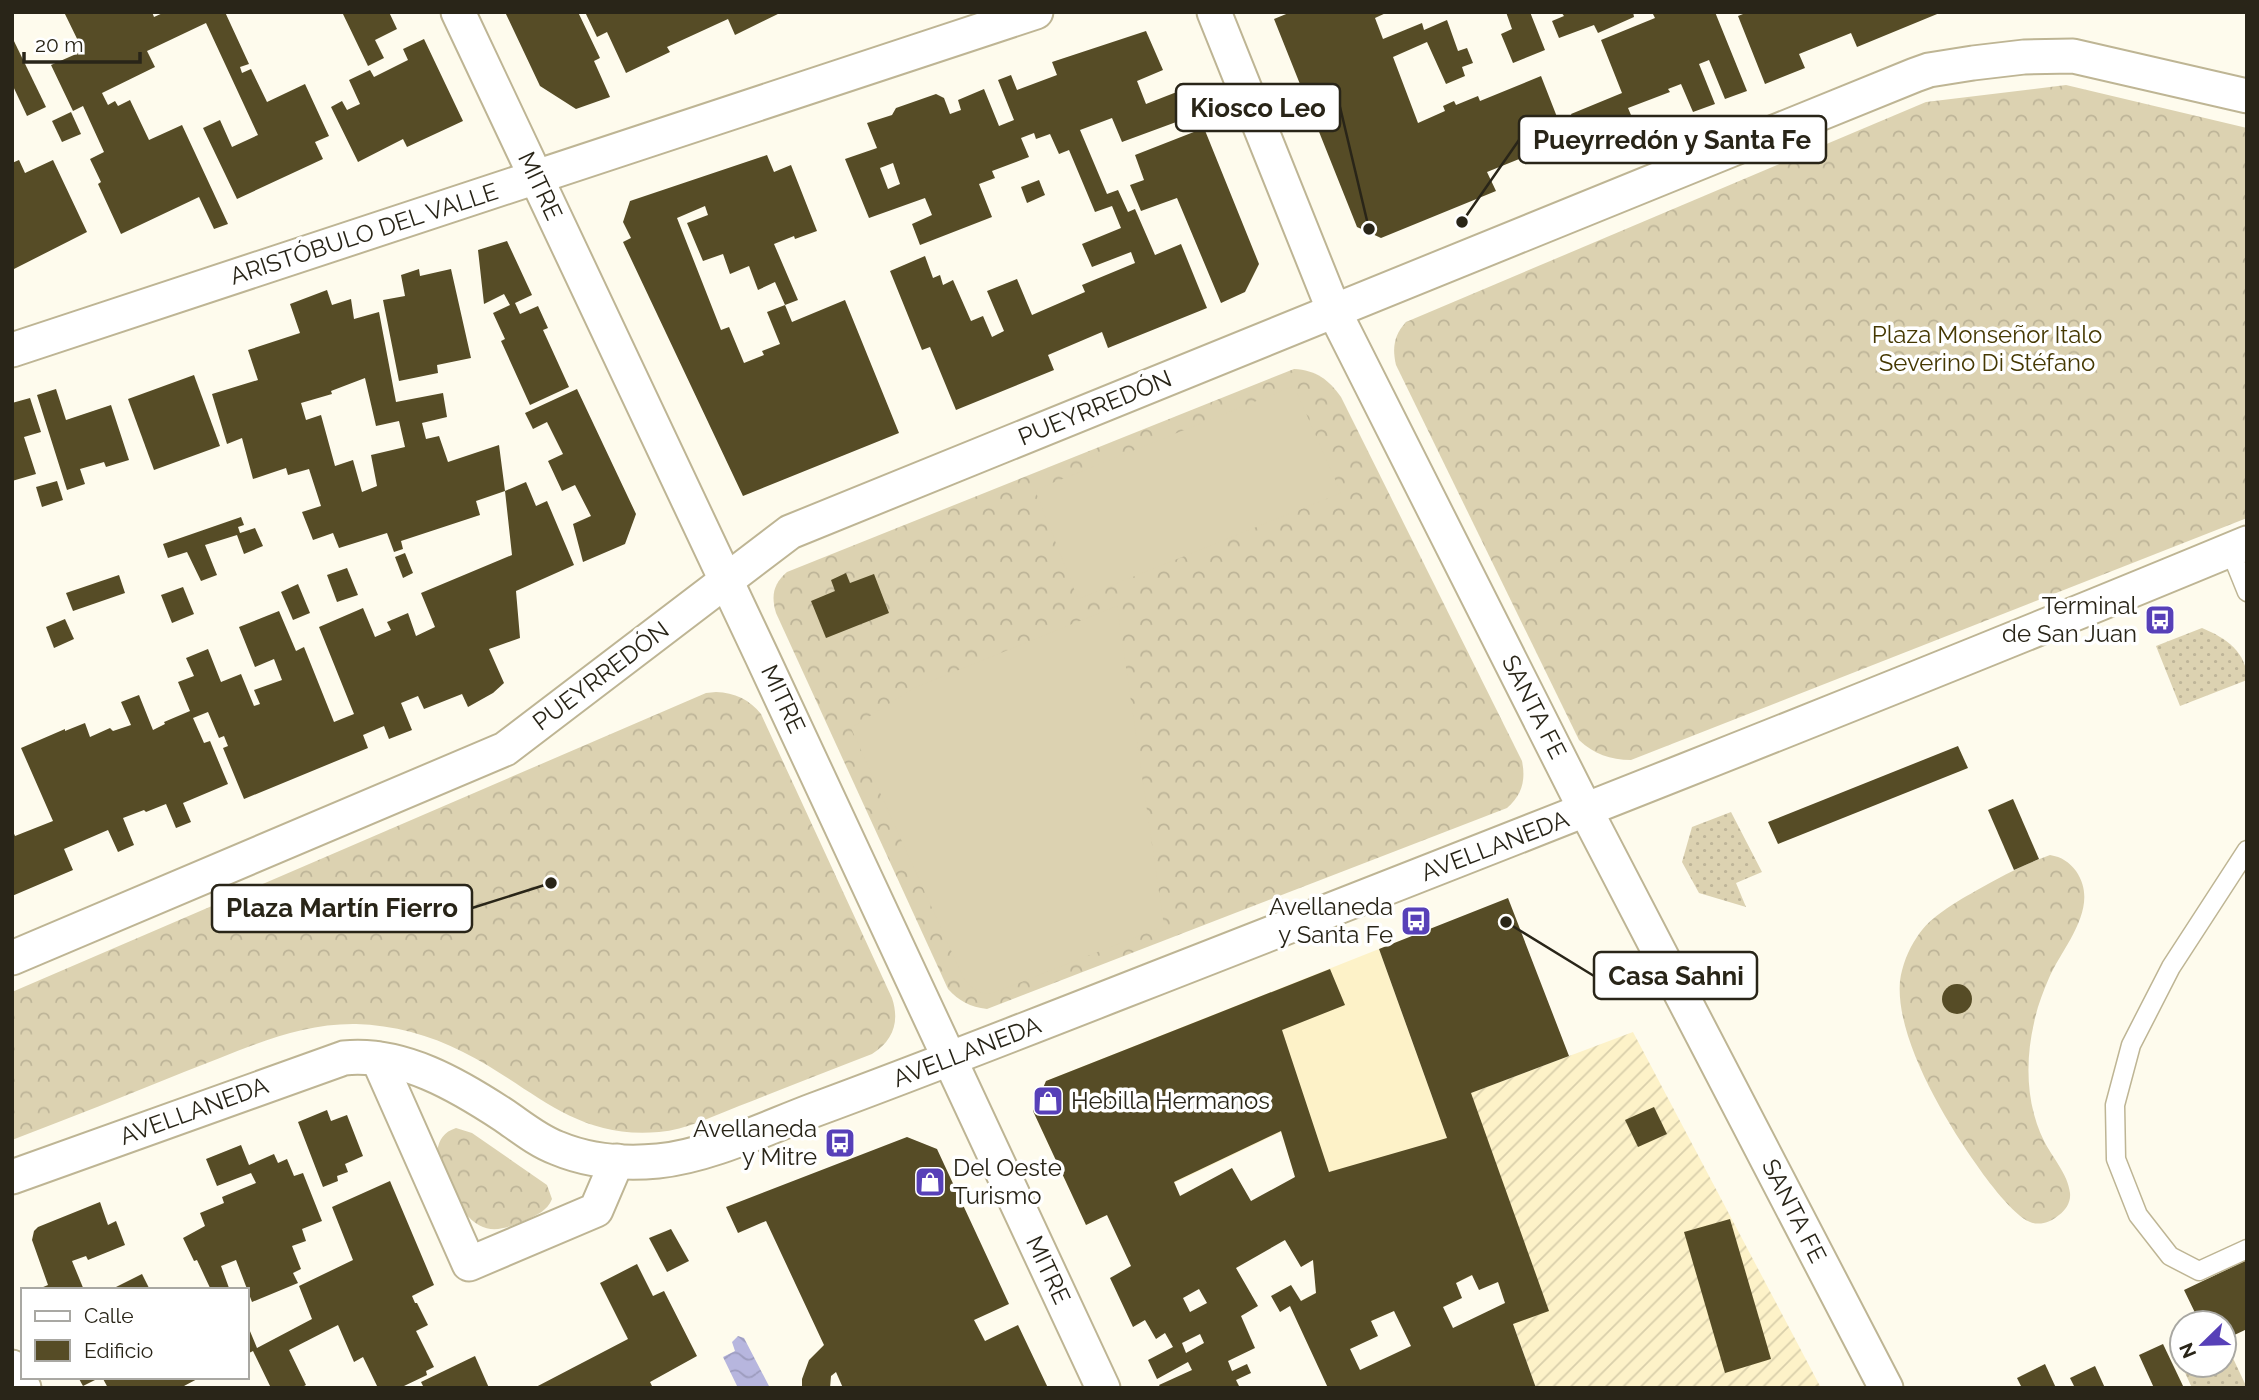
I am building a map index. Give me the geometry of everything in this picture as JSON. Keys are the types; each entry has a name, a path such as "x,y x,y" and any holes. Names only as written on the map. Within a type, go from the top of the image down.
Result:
{"street":[{"name":"MITRE","path":"458,12 1103,1388"},
{"name":"ARISTÓBULO DEL VALLE","path":"12,350 1036,12"},
{"name":"SANTA FE","path":"1214,12 1334,312 1586,811 1886,1388"},
{"name":"PUEYRREDÓN","path":"12,958 505,749 790,532 1929,70 2024,57 2073,56 2247,96"},
{"name":"AVELLANEDA","path":"12,1177 356,1056 416,1069 471,1093 552,1147 595,1159 662,1160 706,1151 951,1059 1586,811 2239,547"},
{"path":"378,1059 469,1264 596,1210 617,1161"},
{"path":"12,1367 24,1388"}],"lane":[{"path":"2239,547 2247,592"},
{"path":"2247,850 2171,967 2131,1045 2115,1105 2116,1160 2138,1215 2170,1256 2199,1271 2247,1249"}],"shaded area":[{"name":"Hebilla Hermanos","path":"1379,949 1493,1266 1310,1349 1290,1306 1316,1293 1311,1226 1281,1132 1086,1225 1033,1111 1046,1081"},
{"path":"1633,1032 1821,1388 1536,1388 1436,1106"}],"green space":[{"name":"Plaza Monseñor Italo Severino Di Stéfano","path":"2066,85 2247,128 2247,518 1631,760 1603,755 1585,745 1579,740 1396,365 1395,342 1402,327 1406,322 1926,102"},
{"path":"1294,369 1309,371 1321,377 1341,397 1522,761 1523,781 1519,792 1507,808 987,1009 965,1003 948,989 776,613 776,586 787,572"},
{"path":"1294,386 1341,493 1078,599 1035,490"},
{"path":"1117,606 1164,926 993,993 979,992 963,977 851,728 914,688"},
{"path":"2202,628 2234,647 2243,661 2247,680 2180,706 2156,646"},
{"path":"716,692 741,698 752,704 761,714 892,998 895,1015 893,1030 885,1043 872,1054 689,1126 659,1132 629,1132 602,1128 577,1119 488,1066 438,1041 384,1026 333,1025 290,1033 247,1047 12,1140 12,992 706,693"},
{"path":"1731,812 1762,872 1736,883 1746,907 1699,893 1682,862 1692,827"},
{"path":"2050,855 2065,860 2076,871 2083,885 2084,898 2077,926 2042,994 2029,1052 2029,1083 2038,1127 2066,1179 2070,1193 2069,1203 2062,1213 2038,1224 2016,1213 1993,1187 1937,1102 1924,1077 1905,1027 1900,981 1906,958 1914,942 1937,916 1996,879"},
{"path":"456,1128 472,1133 547,1185 552,1199 547,1207 530,1218 501,1229 486,1228 471,1220 464,1212 437,1152 443,1137"},
{"path":"2238,1369 2247,1388 2192,1388 2188,1379 2238,1379"}],"water":[{"path":"738,1336 744,1338 770,1388 738,1388 723,1357 735,1351 732,1342"}],"building":[{"path":"64,12 152,12 154,17 165,12 225,12 249,64 240,67 242,73 251,69 267,102 305,84 329,136 315,142 323,159 237,199 203,128 220,120 232,147 258,135 206,23 147,51 155,67 102,93 108,105 115,101 118,106 130,100 149,140 182,125 228,224 214,229 199,197 121,234 98,184 101,182 90,159 104,152 83,106 73,111 51,65 83,51"},
{"path":"342,12 389,12 397,29 375,40 384,58 368,66"},
{"path":"505,12 578,12 600,58 594,61 610,97 576,109 540,86"},
{"path":"585,12 782,12 735,35 728,19 667,47 670,52 626,73 607,32 597,37"},
{"path":"1291,12 1388,12 1375,18 1383,39 1422,23 1424,30 1447,20 1458,51 1467,48 1473,63 1462,67 1465,76 1446,84 1427,42 1393,57 1418,123 1445,111 1443,106 1454,101 1456,105 1478,96 1480,101 1541,76 1566,140 1487,172 1496,191 1381,238 1357,227 1274,19"},
{"path":"1506,12 1530,12 1545,50 1513,63 1501,34 1512,29"},
{"path":"1561,12 1633,12 1634,17 1598,33 1594,25 1559,38 1552,21 1564,16"},
{"path":"1652,12 1715,12 1747,91 1725,99 1709,60 1699,64 1715,104 1693,112 1681,84 1668,89 1670,92 1628,108 1639,134 1587,155 1571,114 1622,93 1601,40 1655,18"},
{"path":"1748,12 1942,12 1857,47 1851,33 1799,54 1805,68 1765,84 1738,16"},
{"path":"1146,31 1163,70 1137,81 1146,104 1187,88 1198,114 1122,142 1112,118 1080,130 1107,194 1118,190 1128,212 1135,209 1155,255 1181,244 1207,308 1108,348 1102,332 1048,355 1054,370 956,410 930,347 922,350 890,271 925,256 933,278 940,275 943,285 953,280 971,321 983,316 992,337 1004,331 987,291 1017,279 1032,315 1085,292 1082,285 1135,263 1131,252 1092,267 1082,244 1121,228 1112,206 1095,212 1069,150 1059,154 1050,134 1036,139 1034,133 1021,138 1029,157 992,171 995,178 979,184 992,217 920,245 912,224 932,215 925,198 869,218 845,159 877,148 867,123 892,115 896,108 936,94 944,98 950,114 961,110 958,100 984,89 999,126 1014,120 998,80 1011,75 1017,90 1057,75 1052,62","holes":["893,163 900,184 888,189 880,168"]},
{"path":"12,37 46,107 27,116 12,84"},
{"path":"424,39 463,121 407,147 403,139 358,162 331,107 342,101 347,110 360,104 349,80 370,70 374,77 408,60 403,49"},
{"path":"71,112 81,134 62,142 52,121"},
{"path":"1204,128 1259,264 1245,292 1221,303 1177,198 1141,211 1130,185 1144,180 1135,155"},
{"path":"767,155 774,172 791,165 817,231 774,244 798,300 785,305 792,322 845,300 899,433 743,496 623,242 631,238 623,222 630,201","holes":["705,206 708,215 687,223 703,261 723,254 730,274 749,266 758,290 775,282 785,305 767,312 780,344 762,351 764,355 744,363 729,327 721,330 677,218"]},
{"path":"19,160 25,173 53,160 87,232 12,270 12,163"},
{"path":"1039,180 1045,195 1027,203 1021,187"},
{"path":"507,241 532,295 515,303 520,314 538,306 548,328 543,330 569,387 530,405 501,341 505,339 493,313 510,305 504,294 484,304 478,250"},
{"path":"419,269 420,276 451,269 471,358 437,365 438,373 399,381 383,300 405,296 401,275"},
{"path":"327,290 332,305 351,299 354,319 379,312 396,402 443,393 447,417 422,423 426,439 439,436 448,462 499,445 505,491 476,501 480,515 401,541 403,549 394,552 387,533 339,548 333,533 313,540 302,512 321,506 309,469 288,475 286,468 253,479 242,438 227,444 212,394 258,380 248,350 300,333 290,304","holes":["365,378 376,426 399,421 405,447 371,455 377,486 362,492 353,460 335,466 321,415 306,420 301,403 332,394 331,391"]},
{"path":"194,375 220,446 154,470 128,399"},
{"path":"56,389 66,420 111,405 129,460 106,467 104,462 80,469 85,484 67,490 37,395"},
{"path":"577,389 636,514 625,544 583,562 573,524 591,516 575,485 562,491 548,461 563,454 547,422 533,429 525,413"},
{"path":"30,398 41,432 24,437 36,474 12,481 12,403"},
{"path":"57,481 63,500 42,507 36,487"},
{"path":"526,482 536,506 547,501 574,565 516,591 520,638 489,649 504,683 493,693 468,707 462,694 424,709 418,696 401,703 412,730 389,739 384,726 363,735 368,748 244,799 223,748 228,746 224,736 219,738 208,712 193,718 204,743 210,741 228,784 183,803 191,822 176,828 166,804 123,818 134,845 118,852 108,830 64,849 73,870 12,896 12,829 15,836 53,821 21,748 85,723 90,737 110,728 113,731 131,725 121,702 139,695 153,730 190,711 178,682 194,676 186,658 208,649 221,682 241,674 254,706 260,704 254,690 282,680 274,659 255,667 239,627 279,611 296,651 304,647 334,722 354,714 319,627 363,608 375,637 391,630 387,622 408,613 416,636 435,627 421,593 512,555 505,491"},
{"path":"241,517 244,525 238,527 240,533 255,528 263,546 244,554 237,535 205,545 217,575 201,581 187,552 168,558 163,544"},
{"path":"405,553 413,573 403,578 395,557"},
{"path":"347,568 358,595 337,602 327,575"},
{"path":"846,573 850,583 874,574 889,613 826,638 811,601 835,591 831,580"},
{"path":"119,575 125,593 73,611 66,593"},
{"path":"298,584 310,613 293,620 281,592"},
{"path":"183,587 194,614 172,623 161,595"},
{"path":"65,619 74,639 54,648 46,627"},
{"path":"1958,746 1968,768 1778,844 1768,822"},
{"path":"2013,799 2039,859 2014,870 1988,810"},
{"path":"1508,898 1569,1056 1471,1093 1549,1311 1513,1324 1536,1388 1328,1388 1290,1306 1280,1312 1271,1296 1291,1285 1301,1301 1316,1293 1313,1260 1301,1267 1285,1240 1236,1268 1258,1306 1241,1316 1255,1348 1228,1361 1232,1371 1247,1364 1251,1373 1236,1380 1240,1388 1161,1388 1159,1385 1192,1370 1188,1362 1157,1379 1148,1360 1173,1347 1165,1333 1156,1339 1145,1320 1133,1327 1110,1278 1131,1266 1107,1215 1086,1225 1033,1111 1046,1081 1330,969 1345,1005 1282,1030 1329,1172 1447,1138 1379,949","holes":["1281,1131 1295,1177 1251,1201 1232,1168 1180,1196 1174,1182","1472,1275 1479,1290 1498,1282 1505,1303 1453,1328 1443,1307 1462,1298 1456,1283","1199,1289 1207,1303 1190,1312 1183,1298","1394,1311 1411,1346 1360,1370 1350,1349 1378,1336 1371,1321","1200,1334 1204,1343 1186,1353 1182,1343"]},
{"path":"1957,984 1968,988 1972,999 1968,1010 1957,1014 1946,1010 1942,999 1946,988"},
{"path":"1654,1107 1667,1134 1638,1147 1625,1120"},
{"path":"327,1110 331,1121 347,1115 363,1156 345,1164 348,1172 337,1176 338,1181 323,1187 298,1122"},
{"path":"907,1137 937,1149 1009,1304 974,1320 985,1341 1018,1325 1048,1388 843,1388 836,1372 831,1376 830,1388 802,1388 802,1379 809,1360 824,1345 766,1221 738,1233 726,1207"},
{"path":"241,1145 249,1165 274,1154 278,1163 287,1159 294,1176 303,1173 322,1221 302,1229 306,1241 292,1246 301,1269 293,1273 298,1283 252,1302 236,1260 221,1266 229,1288 210,1288 183,1238 205,1226 200,1213 224,1203 222,1197 256,1183 251,1173 217,1186 206,1159"},
{"path":"390,1181 434,1285 412,1296 428,1325 416,1331 434,1367 426,1371 427,1375 404,1386 378,1388 363,1357 354,1362 338,1325 289,1350 306,1385 300,1388 271,1388 253,1351 248,1354 248,1326 257,1348 312,1319 299,1286 353,1260 332,1207"},
{"path":"100,1202 108,1225 116,1221 125,1245 88,1260 86,1256 72,1261 83,1288 41,1288 48,1285 32,1240 38,1227"},
{"path":"1730,1219 1771,1359 1725,1373 1684,1232"},
{"path":"671,1229 689,1261 667,1272 649,1238"},
{"path":"2247,1260 2247,1329 2238,1333 2238,1309 2193,1309 2184,1290"},
{"path":"637,1264 653,1296 664,1291 697,1356 650,1382 653,1388 534,1388 628,1339 600,1283"},
{"path":"142,1274 149,1288 114,1288"},
{"path":"2163,1344 2168,1354 2168,1379 2180,1379 2184,1388 2154,1388 2139,1355"},
{"path":"475,1356 489,1388 424,1388 421,1382"},
{"path":"2045,1364 2056,1388 2022,1388 2017,1378"},
{"path":"2095,1366 2105,1388 2075,1388 2070,1378"},
{"path":"79,1379 97,1379 83,1386"},
{"path":"103,1379 197,1379 184,1386 185,1388 108,1388"}],"place":[{"name":"Pueyrredón y Santa Fe","path":"1462,222"},
{"name":"Kiosco Leo","path":"1369,229"},
{"name":"Terminal de San Juan","path":"2160,620"},
{"name":"Plaza Martín Fierro","path":"551,883"},
{"name":"Avellaneda y Santa Fe","path":"1416,921"},
{"name":"Casa Sahni","path":"1506,922"},
{"name":"Hebilla Hermanos","path":"1048,1101"},
{"name":"Avellaneda y Mitre","path":"840,1143"},
{"name":"Del Oeste Turismo","path":"930,1182"}]}
